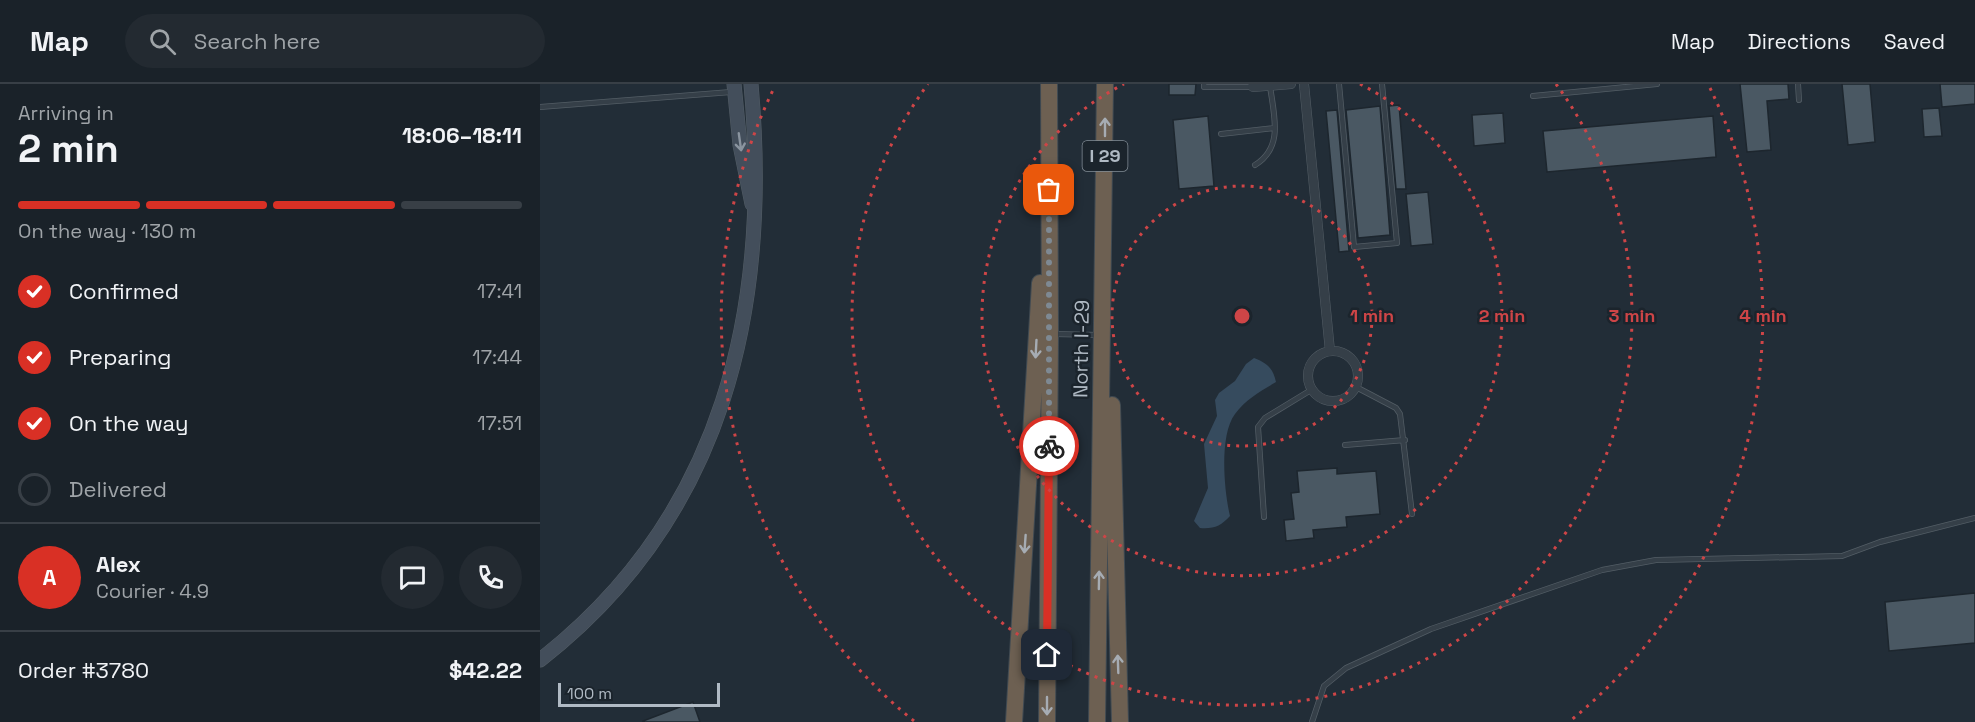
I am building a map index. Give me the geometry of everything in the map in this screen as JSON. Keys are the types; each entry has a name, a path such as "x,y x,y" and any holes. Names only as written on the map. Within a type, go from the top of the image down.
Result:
{"highway":[{"name":"North I-29","path":"1047,722 1049,84"},
{"name":"North I-29","path":"1097,722 1105,84"},
{"path":"1014,722 1048,144"},
{"path":"1105,227 1120,722"}],"street":[{"path":"540,660 582,624 631,570 667,520 696,467 719,414 743,329 753,269 757,153 751,84"},
{"path":"1253,86 1291,84"},
{"path":"1304,84 1330,351"},
{"path":"734,88 742,155 754,214"},
{"path":"1338,351 1352,360 1358,375 1356,387 1348,397 1332,402 1316,396 1308,382 1310,365 1321,353 1338,351"}],"lane":[{"path":"1204,84 1204,87 1253,86"},
{"path":"1339,84 1354,247 1397,243 1382,84"},
{"path":"1533,96 1657,84"},
{"path":"1798,84 1799,100"},
{"path":"1255,165 1267,158 1272,150 1274,128 1270,86"},
{"path":"540,107 734,88"},
{"path":"1221,134 1274,128"},
{"path":"1050,334 1102,335"},
{"path":"1356,387 1396,408 1403,419 1412,514"},
{"path":"1264,517 1258,427 1265,418 1311,390"},
{"path":"1345,445 1405,440"},
{"path":"1312,722 1324,686 1346,668 1431,629 1602,570 1656,560 1701,557 1842,556 1880,542 1975,518"}],"water":[{"path":"1254,358 1269,367 1276,382 1244,404 1230,423 1224,464 1230,516 1217,526 1200,528 1194,521 1208,488 1204,444 1217,416 1215,400 1219,393 1235,381 1246,364"}],"building":[{"path":"1169,84 1196,84 1195,95 1169,95"},
{"path":"1740,84 1788,84 1789,99 1767,101 1771,150 1747,152"},
{"path":"1842,84 1870,84 1875,142 1848,145"},
{"path":"1940,84 1975,84 1975,104 1942,107"},
{"path":"1399,105 1406,189 1396,189 1389,106"},
{"path":"1380,106 1390,235 1358,238 1346,110"},
{"path":"1939,108 1942,136 1924,137 1922,109"},
{"path":"1337,110 1349,251 1339,252 1326,111"},
{"path":"1503,113 1505,143 1474,146 1472,115"},
{"path":"1208,116 1214,186 1179,189 1173,120"},
{"path":"1713,116 1716,157 1547,172 1543,131"},
{"path":"1428,192 1433,244 1411,246 1406,194"},
{"path":"1337,468 1337,474 1376,471 1380,514 1346,517 1347,527 1313,530 1314,538 1286,541 1284,520 1294,519 1291,493 1299,492 1297,471"},
{"path":"1975,593 1975,643 1889,651 1885,602"},
{"path":"693,702 700,722 643,722 643,721"}],"way so far":[{"path":"1049,190 1049,446"}],"route":[{"path":"1047,655 1049,446"}]}
